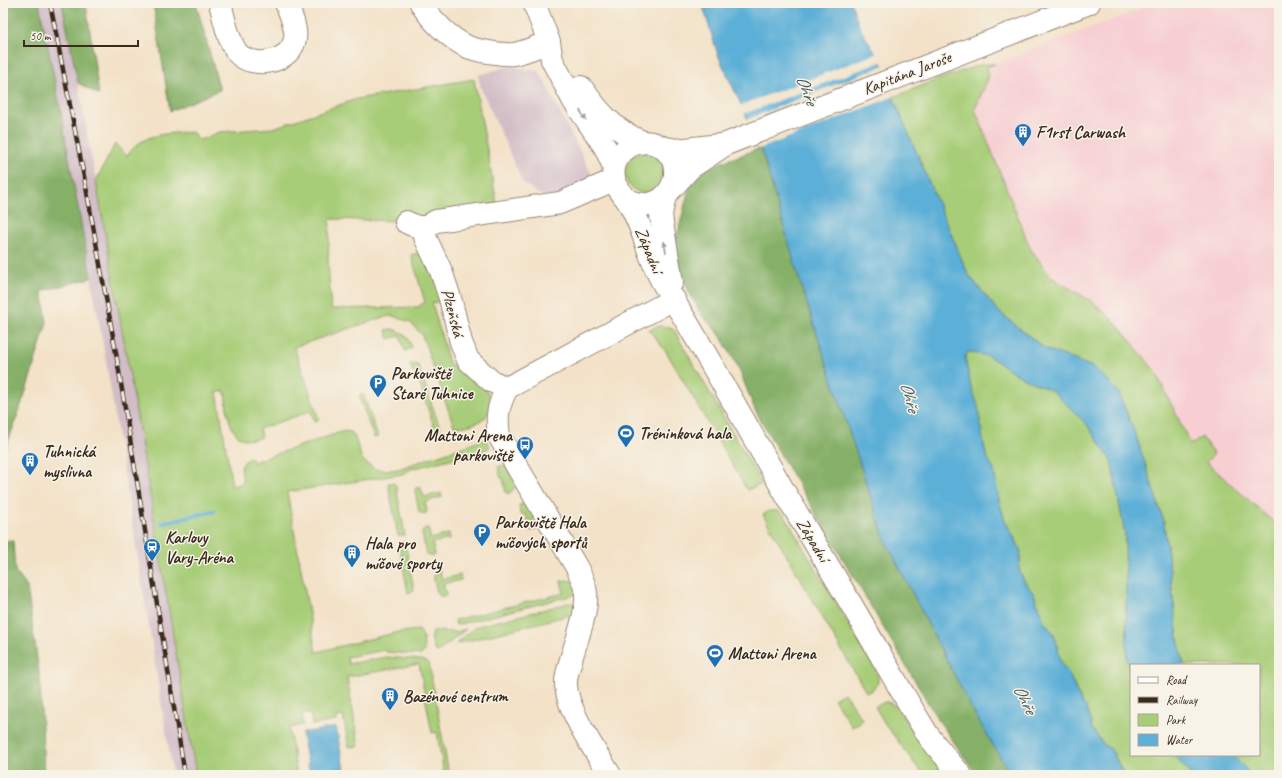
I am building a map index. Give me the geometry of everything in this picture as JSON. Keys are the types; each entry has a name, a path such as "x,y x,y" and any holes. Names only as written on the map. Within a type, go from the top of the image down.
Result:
{"street":[{"path":"220,3 232,45 241,56 264,62 278,59 286,55 293,48 296,37 294,25 286,3"},
{"path":"420,3 441,28 468,47 502,54 515,54 549,42"},
{"path":"534,3 549,42 552,60 573,100 605,147 618,188 627,200 639,204 648,204 657,201 668,192 675,175 671,157 652,145 627,135 603,116 576,80 564,60 549,42"},
{"name":"Kapitána Jaroše","path":"668,192 690,168 726,144 944,58 1089,3"},
{"name":"Kapitána Jaroše","path":"652,145 677,150 726,144"},
{"path":"614,173 617,159 622,152 630,146 652,145"},
{"name":"Plzeňská","path":"507,388 491,381 468,360 461,342 450,298 441,272 425,237 425,232 417,224 560,203 614,173"},
{"name":"Západní","path":"668,192 661,214 674,299"},
{"name":"Západní","path":"627,200 635,213 646,245 662,281 674,299 785,492 930,736 961,775"},
{"path":"610,775 572,710 567,695 566,682 583,620 586,603 585,586 577,568 499,436 497,423 500,403 507,388 674,299"}],"shaded area":[{"path":"39,3 62,3 127,352 196,775 173,775 105,355 56,87"},
{"path":"1156,3 1279,3 1279,543 1206,473 1182,428 1155,371 1093,302 1052,278 1030,248 975,109 989,76 987,67"},
{"path":"510,66 539,71 595,181 559,199 540,195 523,183 480,86 478,75"}],"green space":[{"path":"3,3 39,3 91,278 42,291 47,322 27,388 3,456"},
{"path":"62,3 86,3 99,95 78,83"},
{"path":"153,3 196,3 220,90 170,111"},
{"path":"983,64 995,64 987,67 989,76 975,109 1030,248 1052,278 1093,302 1112,319 1155,371 1191,445 1202,437 1214,454 1206,462 1279,527 1279,775 1255,771 1254,775 1252,775 1233,756 1260,756 1260,664 1184,664 1178,639 1164,522 1137,439 1118,391 1095,368 1044,348 998,311 968,274 893,97"},
{"path":"474,79 497,204 399,221 330,219 328,260 331,309 418,307 425,302 411,255 423,252 444,301 432,303 450,366 468,360 489,395 490,403 488,413 485,418 467,426 454,426 422,335 410,322 393,316 384,317 294,347 319,419 314,421 311,411 259,429 262,437 251,440 242,438 236,434 229,419 225,391 217,392 232,486 243,483 241,467 245,461 251,457 253,462 344,431 351,432 354,435 362,459 366,463 375,469 389,470 398,469 483,440 487,441 490,447 485,450 411,469 403,474 287,492 316,652 399,632 419,630 424,643 424,652 421,655 386,652 385,650 347,657 348,664 386,657 422,660 429,663 449,775 444,775 437,732 432,733 419,664 347,677 359,746 349,747 343,716 336,717 337,721 312,725 310,713 302,714 303,725 289,728 297,775 196,775 139,428 96,181 115,144 127,156 141,142 148,138 164,134 192,132 198,140 219,132 273,128 357,99"},
{"path":"761,148 800,282 885,540 974,713 1011,775 977,775 937,718 788,468 755,410 738,367 720,335 702,315 691,296 682,275 675,245 689,188 704,170"},
{"path":"649,153 656,156 662,162 665,173 664,181 656,190 649,193 641,193 634,190 626,181 625,169 628,162 637,154"},
{"path":"659,326 671,327 675,332 762,484 747,490 667,353 649,330"},
{"path":"391,329 399,331 405,335 412,348 405,351 400,336 389,339 386,330"},
{"path":"968,352 988,356 1023,378 1053,391 1087,425 1111,460 1125,534 1127,660 1130,670 1130,756 1175,756 1191,775 1124,775 1113,752 1104,745 1092,729 1091,722 1068,672 1062,665 1054,634 1044,622 1034,594 1020,573 1019,566 1021,557 1018,544 1005,521 999,501 994,471 986,454 965,357"},
{"path":"410,364 418,365 441,431 436,433 416,373 413,373"},
{"path":"363,394 378,437 374,438 359,396"},
{"path":"502,465 506,467 516,484 515,488 510,493 506,493 503,478 501,478 498,467"},
{"path":"388,483 394,483 396,486 405,535 398,536"},
{"path":"420,486 424,497 441,493 442,497 425,502 427,512 425,514 419,512 415,490"},
{"path":"523,504 530,507 536,517 532,520 537,529 531,531 526,515 520,514 519,505"},
{"path":"769,511 779,511 785,516 878,675 878,683 871,691 866,692 763,515"},
{"path":"426,528 428,528 431,539 449,534 450,539 432,543 435,554 432,556 426,554 422,533"},
{"path":"3,541 13,541 15,571 27,587 40,679 44,775 3,775"},
{"path":"405,542 414,590 408,593 399,543"},
{"path":"438,568 442,579 460,575 461,580 443,584 446,594 445,596 441,596 437,593 434,573"},
{"path":"568,580 574,582 578,594 456,625 455,620 564,593 561,581"},
{"path":"569,603 579,604 574,614 456,644 475,627"},
{"path":"466,629 438,652 434,650 431,637 433,632 456,632"},
{"path":"844,693 862,719 852,727 834,699"},
{"path":"885,702 899,708 944,775 923,775 886,725 875,707"}],"water":[{"name":"Ohře","path":"702,3 851,3 860,28 883,66 893,97 968,274 998,311 1044,348 1095,368 1118,391 1137,439 1164,522 1178,639 1184,664 1130,664 1130,670 1127,660 1125,534 1111,460 1087,425 1053,391 1023,378 988,356 968,352 965,357 970,383 978,406 986,454 994,471 999,501 1005,521 1021,551 1019,566 1020,573 1034,594 1044,622 1054,634 1062,665 1068,672 1082,704 1086,706 1092,729 1104,745 1110,748 1124,775 1011,775 974,713 885,540 800,282 761,148 718,55"},
{"path":"336,727 345,775 310,775 302,733"},
{"path":"1175,756 1233,756 1252,775 1191,775"}],"pier":[{"path":"878,53 883,61 743,114 739,106"},
{"path":"885,65 895,96 759,149 745,120"}],"waterway":[{"path":"162,523 214,511"}],"railway":[{"path":"50,3 86,187 116,353 185,775"}],"place":[{"name":"F1rst Carwash","path":"1023,147"},
{"name":"Parkoviště Staré Tuhnice","path":"378,398"},
{"name":"Tréninková hala","path":"626,448"},
{"name":"Mattoni Arena parkoviště","path":"525,460"},
{"name":"Tuhnická myslivna","path":"30,476"},
{"name":"Parkoviště Hala míčových sportů","path":"482,547"},
{"name":"Karlovy Vary-Aréna","path":"152,562"},
{"name":"Hala pro míčové sporty","path":"352,568"},
{"name":"Mattoni Arena","path":"715,668"},
{"name":"Bazénové centrum","path":"390,711"}]}
